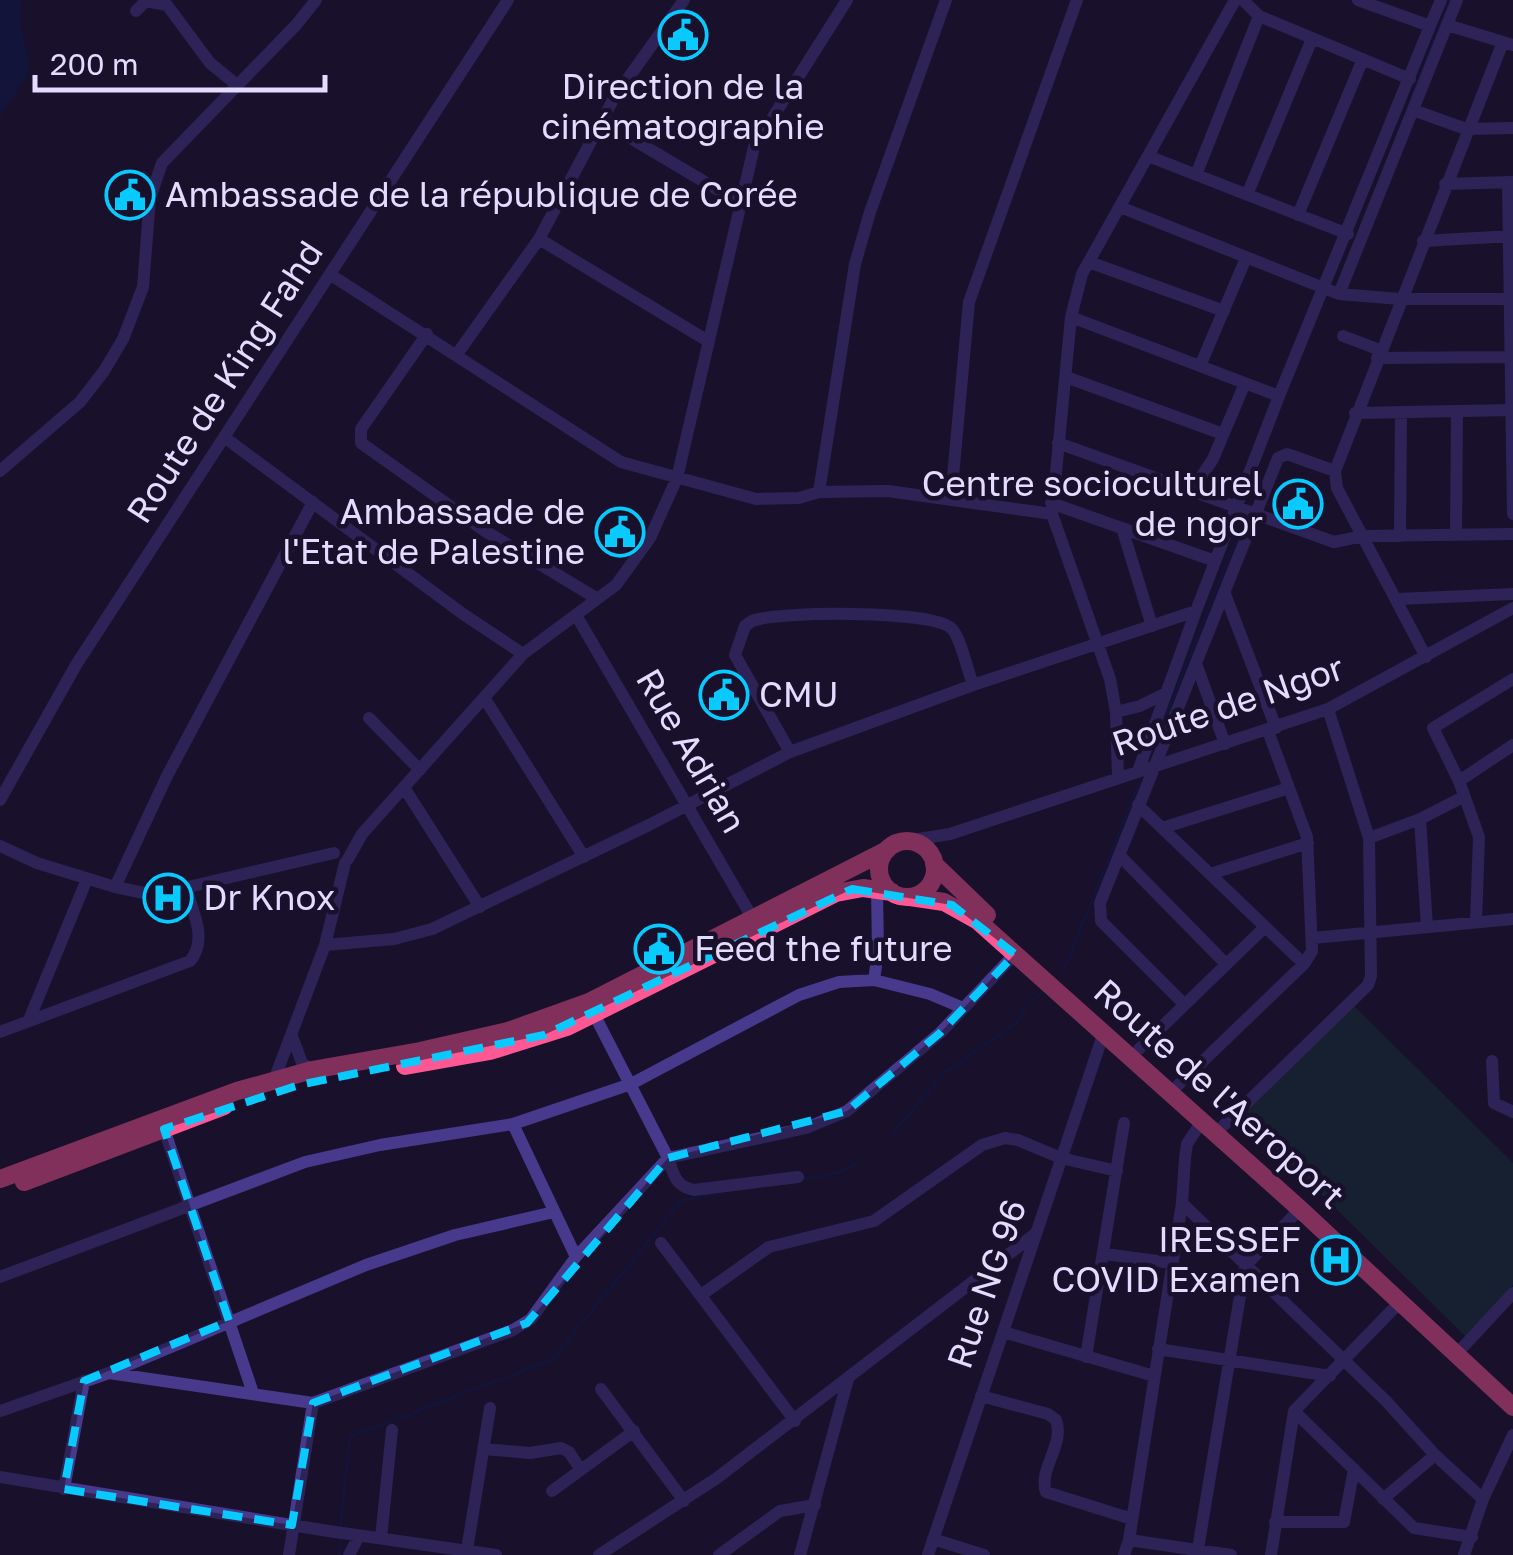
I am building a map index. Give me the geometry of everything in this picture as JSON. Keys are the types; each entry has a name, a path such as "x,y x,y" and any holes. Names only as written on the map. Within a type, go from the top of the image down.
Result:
{"highway":[{"path":"0,1179 202,1101 312,1070 420,1051 544,1020 590,1002 906,841 923,846 934,862 930,886 893,893 852,889 824,898 595,1016 490,1050 299,1085 219,1108 0,1191"},
{"path":"887,850 880,875 893,893"},
{"name":"Route de l'Aeroport","path":"934,862 974,904 1178,1084 1513,1392"},
{"name":"Route de l'Aeroport","path":"893,893 934,899 962,910 1202,1120 1513,1407"}],"street":[{"path":"0,472 80,402 104,371 140,301 155,177 174,149 316,0"},
{"name":"Route de King Fahd","path":"0,800 76,666 508,0"},
{"path":"457,354 539,238 614,98 684,0"},
{"path":"274,1080 324,945 341,881 343,856 523,654 616,584 650,538 677,478 754,147 847,0"},
{"path":"818,492 855,264 946,0"},
{"path":"950,498 970,302 1076,0"},
{"path":"1358,0 1379,4 1430,26"},
{"path":"1138,771 1215,561 1441,0"},
{"path":"1339,294 1457,0"},
{"path":"136,12 146,1 167,5 210,63 237,85"},
{"path":"1118,777 1116,712 1052,508 1072,317 1082,274 1237,1 1259,16 1312,40 1410,79"},
{"path":"1196,175 1259,16"},
{"path":"1426,657 1337,488 1334,472 1466,129 1508,43 1447,25"},
{"path":"1247,195 1312,40"},
{"path":"1298,215 1363,59"},
{"path":"1413,110 1466,129 1513,128"},
{"path":"602,121 740,203"},
{"path":"1148,156 1348,234"},
{"path":"1445,184 1511,182 1513,514"},
{"path":"1120,207 1339,294 1400,299 1510,299"},
{"path":"1423,241 1511,236"},
{"path":"539,238 708,341"},
{"path":"1200,366 1246,258"},
{"path":"1089,262 1224,310"},
{"path":"332,275 622,462 756,499 800,498 818,492 888,491 1052,508 1215,561"},
{"path":"1072,317 1280,396"},
{"path":"426,334 361,429 361,444 486,531 596,598"},
{"path":"1343,336 1378,354 1511,357"},
{"path":"1066,377 1223,434"},
{"path":"1192,492 1213,460 1245,383"},
{"path":"1355,413 1512,410"},
{"path":"1456,535 1457,411"},
{"path":"1400,536 1401,412"},
{"path":"224,438 523,654"},
{"path":"1058,443 1334,542 1363,536 1513,534"},
{"path":"1184,1004 1101,920 1100,903 1281,454 1334,472"},
{"path":"115,887 167,776 313,502"},
{"path":"1122,528 1152,626"},
{"path":"1178,1084 1304,964 1312,951 1308,843 1225,594"},
{"path":"1397,598 1513,594"},
{"name":"Route de Ngor","path":"906,841 950,834 1328,708 1512,610"},
{"path":"324,945 411,936 584,857 790,752 973,685 1196,611"},
{"name":"Rue Adrian","path":"576,614 753,919"},
{"path":"790,752 734,656 745,626 752,621 871,614 942,623 954,631 973,685"},
{"path":"1197,666 1225,744"},
{"path":"1476,922 1479,837 1434,726 1513,678"},
{"path":"1116,712 1166,693"},
{"path":"484,699 584,857"},
{"path":"1224,1126 1368,985 1371,976 1369,838 1328,708"},
{"path":"369,718 420,770"},
{"path":"1459,781 1513,745"},
{"path":"1162,828 1289,788"},
{"path":"405,789 480,907"},
{"path":"1369,838 1420,819 1464,796"},
{"path":"1138,805 1304,964"},
{"path":"1420,819 1427,927"},
{"path":"934,862 938,843 950,834"},
{"path":"1210,874 1308,843"},
{"path":"0,846 87,879 154,895 317,857 343,856"},
{"path":"1120,856 1226,964"},
{"path":"29,1020 87,879"},
{"path":"0,1032 190,961 200,947 200,936 186,888"},
{"path":"874,980 878,938 893,893"},
{"path":"1313,938 1513,919"},
{"path":"1138,1049 1265,927"},
{"path":"109,1372 313,1402 522,1326 576,1256 668,1158 806,1128 848,1111 904,1065 1015,954"},
{"path":"0,1277 305,1162 362,1148 513,1124 630,1084 800,995 839,982 874,980 930,994 963,1008"},
{"path":"595,1016 682,1187 694,1190 798,1177"},
{"name":"Rue NG 96","path":"928,1555 1104,1032"},
{"path":"292,1036 302,1063 312,1070"},
{"path":"1492,1061 1494,1104 1513,1112"},
{"path":"1124,1555 1182,1202 1187,1144 1202,1120"},
{"path":"1086,1356 1124,1123"},
{"path":"513,1124 576,1256"},
{"path":"164,1129 253,1393"},
{"path":"701,1294 769,1247 874,1221 994,1140 1018,1140 1061,1158 1117,1171"},
{"path":"1182,1202 1387,1402 1434,1456 1483,1499"},
{"path":"1197,1552 1245,1266 1300,1209"},
{"path":"0,1411 84,1382 431,1242 554,1212"},
{"path":"598,1555 684,1501 795,1421 1036,1233"},
{"path":"661,1242 795,1421"},
{"path":"1105,1254 1172,1263"},
{"path":"1463,1347 1513,1293"},
{"path":"1271,1555 1294,1411 1399,1303"},
{"path":"1003,1332 1154,1376"},
{"path":"1158,1350 1330,1376"},
{"path":"800,1555 848,1378"},
{"path":"64,1489 84,1382"},
{"path":"601,1389 684,1501"},
{"path":"982,1396 1048,1414 1056,1420 1058,1440 1044,1482 1046,1492 1132,1518"},
{"path":"289,1555 313,1402"},
{"path":"466,1550 490,1408"},
{"path":"1294,1411 1418,1530 1472,1537"},
{"path":"381,1538 392,1430"},
{"path":"552,1491 634,1431"},
{"path":"1464,1555 1483,1499 1513,1435"},
{"path":"484,1449 530,1453 561,1448 581,1470"},
{"path":"1383,1499 1434,1456"},
{"path":"1274,1522 1344,1522 1354,1469"},
{"path":"0,1477 381,1538 413,1548 496,1555"},
{"path":"719,1555 774,1515 795,1506 815,1505"},
{"path":"349,1555 356,1536"},
{"path":"933,1539 984,1555"},
{"path":"1129,1540 1231,1555"}],"highlighted area":[{"path":"852,889 952,905 1015,954 940,1033 847,1111 668,1158 527,1323 313,1403 292,1525 64,1489 84,1381 229,1321 164,1129 299,1085 544,1035"}],"green space":[{"path":"1352,1004 1513,1163 1513,1285 1466,1337 1241,1115"}],"water":[{"path":"0,0 22,0 19,18 29,63 27,76 0,117"}],"waterway":[{"path":"1411,97 1450,0"},
{"path":"1148,761 1239,532"},
{"path":"1064,970 1139,784"},
{"path":"892,1134 943,1074 1018,1022 1027,1006 1044,991"},
{"path":"805,1179 837,1173 858,1163"},
{"path":"340,1529 350,1437 553,1359 682,1200 722,1193"},
{"path":"340,1537 340,1555"}],"place":[{"name":"Direction de la cinématographie","path":"683,35"},
{"name":"Ambassade de la république de Corée","path":"130,195"},
{"name":"Centre socioculturel de ngor","path":"1298,504"},
{"name":"Ambassade de l'Etat de Palestine","path":"620,532"},
{"name":"CMU","path":"724,695"},
{"name":"Dr Knox","path":"168,898"},
{"name":"Feed the future","path":"659,949"},
{"name":"IRESSEF COVID Examen","path":"1336,1260"}]}
